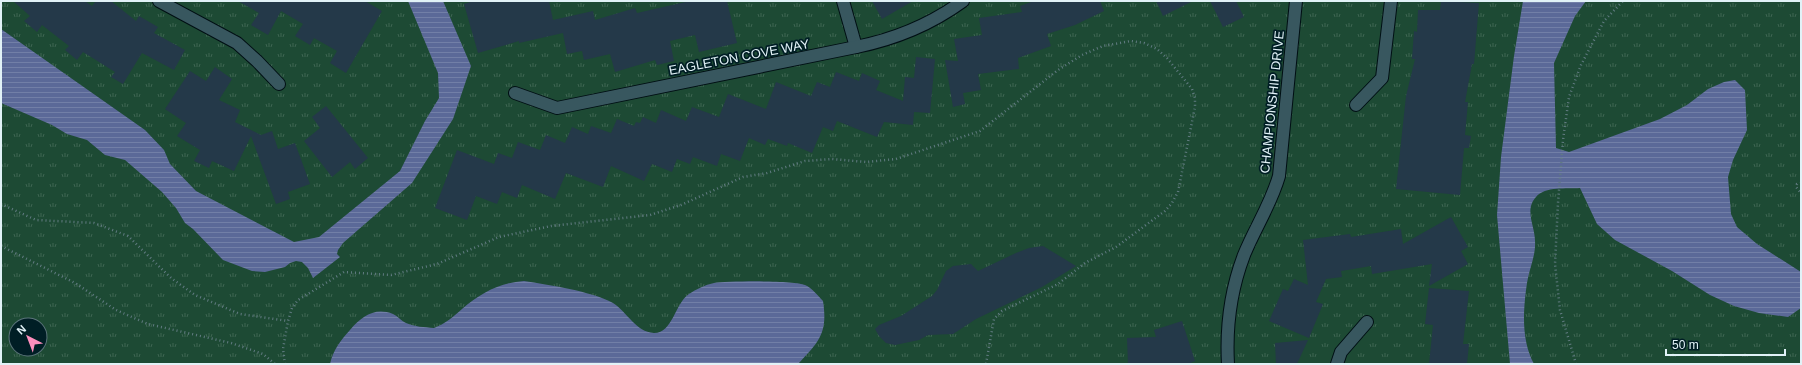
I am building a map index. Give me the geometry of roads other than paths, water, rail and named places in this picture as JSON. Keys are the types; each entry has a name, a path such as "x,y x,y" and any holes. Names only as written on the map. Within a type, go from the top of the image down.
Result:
{"street":[{"path":"159,1 237,43 257,61 278,84"},
{"path":"843,1 856,47"},
{"name":"EAGLETON COVE WAY","path":"515,92 557,108 856,47 898,37 924,26 962,1"},
{"name":"CHAMPIONSHIP DRIVE","path":"1228,364 1230,314 1237,279 1244,257 1270,202 1278,176 1296,1"},
{"path":"1356,105 1382,78 1391,1"},
{"path":"1337,364 1341,352 1367,322"}],"water":[{"path":"408,1 443,1 471,66 453,119 412,183 343,243 337,254 340,257 313,278 308,268 302,262 296,261 285,267 265,272 252,271 223,260 193,229 185,223 176,208 162,192 125,160 105,155 87,140 67,134 52,125 1,103 1,29 145,130 164,150 170,164 196,191 294,242 319,237 400,171 425,121 439,98 438,73"},
{"path":"1523,1 1586,1 1575,16 1554,63 1556,148 1569,152 1660,119 1687,105 1708,89 1724,82 1735,80 1745,90 1747,130 1733,160 1728,177 1731,214 1737,227 1757,244 1801,272 1801,308 1788,317 1759,313 1734,306 1710,295 1672,271 1615,240 1597,224 1580,188 1550,190 1540,193 1536,197 1530,213 1535,235 1535,247 1527,283 1524,325 1527,345 1534,364 1510,364 1497,215 1501,157 1514,56"},
{"path":"524,281 570,289 604,299 613,303 642,329 654,333 660,332 666,328 684,298 695,290 704,286 721,282 745,281 799,283 808,286 823,301 823,329 816,343 798,364 330,364 335,350 344,338 359,321 369,314 375,312 386,312 395,315 409,324 420,327 434,328 445,322 483,294 506,284"}]}
